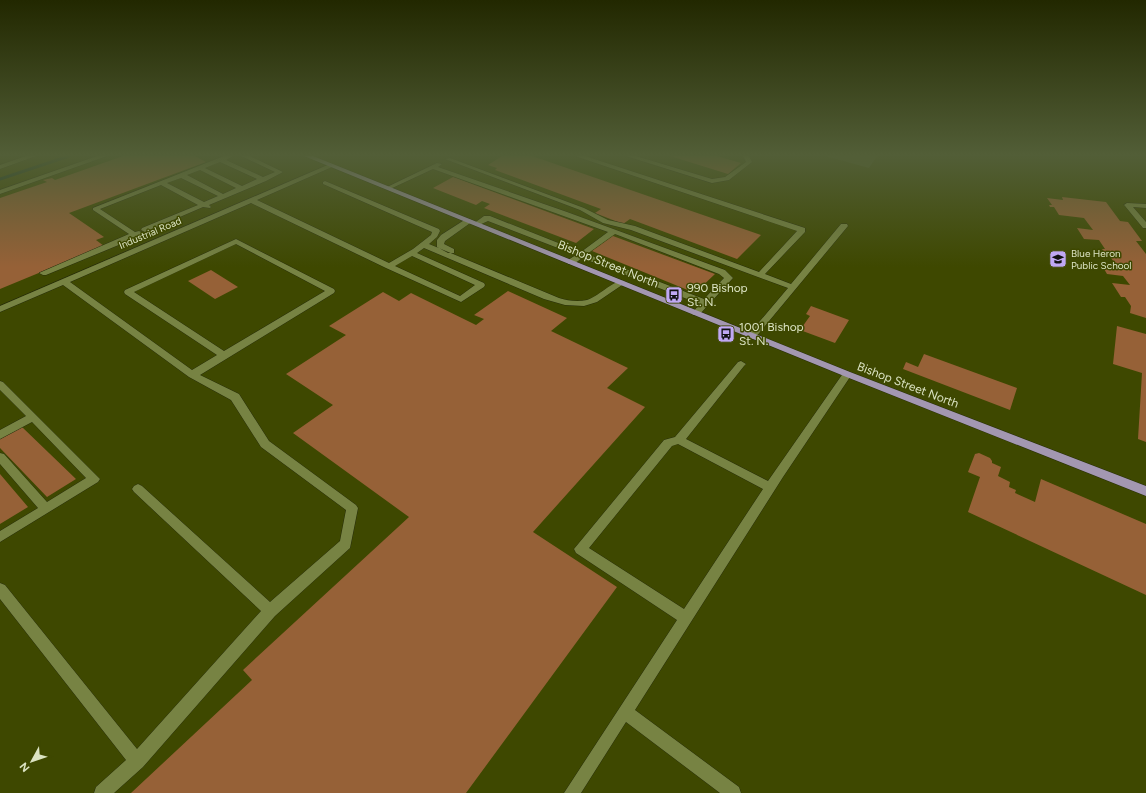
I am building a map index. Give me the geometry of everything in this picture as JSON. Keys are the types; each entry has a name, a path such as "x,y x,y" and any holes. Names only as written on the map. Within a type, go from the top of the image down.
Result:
{"main road":[{"name":"Bishop Street North","path":"400,193 847,374 1146,491"}],"street":[{"path":"134,193 95,209 135,235"},
{"path":"181,193 220,213"},
{"path":"216,193 224,197"},
{"path":"43,273 233,193"},
{"name":"Industrial Road","path":"0,309 267,193"},
{"path":"348,193 436,231 424,245 389,266"},
{"path":"505,193 722,272 729,278 696,313"},
{"path":"543,193 582,208 590,214 624,227 632,228 793,287"},
{"path":"690,193 802,230 760,275"},
{"path":"251,200 461,299 481,285 411,253"},
{"path":"1146,206 1127,205 1146,226"},
{"path":"512,282 499,272 444,248 440,245 441,240 444,237 473,223 487,218 706,303"},
{"path":"752,336 844,226"},
{"path":"145,230 159,240"},
{"path":"571,262 613,232"},
{"path":"192,375 225,356 331,291 236,241 128,292 225,356"},
{"path":"424,245 494,276 549,298 574,304 593,301 603,296 621,283"},
{"path":"60,266 69,279 118,322 192,375 236,397 265,444 352,508 346,544 270,611 137,761 102,793"},
{"path":"686,618 580,549 668,444 679,440 741,364"},
{"path":"572,793 770,487 847,374"},
{"path":"0,537 94,478 33,417 2,390"},
{"path":"0,435 33,417"},
{"path":"679,440 770,487"},
{"path":"0,457 46,509"},
{"path":"138,489 270,611"},
{"path":"0,589 137,761"},
{"path":"625,712 733,793"}],"building":[{"path":"15,193 123,193 69,213 104,237 96,240 104,246 0,289 0,198"},
{"path":"446,193 496,193 594,229 576,243 484,208 490,204 482,201 476,205"},
{"path":"558,193 639,193 761,235 737,259 630,219 623,224 595,213 601,209"},
{"path":"1062,197 1106,202 1120,221 1128,222 1142,241 1136,241 1146,254 1146,318 1130,313 1131,306 1125,297 1121,297 1112,283 1130,285 1123,276 1107,274 1100,262 1115,264 1108,253 1105,253 1102,249 1105,249 1099,240 1084,239 1077,228 1093,230 1084,218 1059,215 1054,207 1050,207 1049,205 1052,205 1047,198 1063,200"},
{"path":"613,236 715,274 695,293 592,251"},
{"path":"211,270 238,287 215,299 188,281"},
{"path":"508,291 567,318 551,331 628,368 607,388 645,407 533,532 617,587 466,793 131,793 252,680 243,670 409,517 293,433 333,405 286,374 346,335 329,326 383,292 399,301 411,293 476,325 484,319 474,315"},
{"path":"811,306 849,320 835,343 800,330 810,316 806,314"},
{"path":"1117,326 1146,334 1146,442 1138,439 1142,373 1113,364"},
{"path":"924,354 1017,388 1010,410 903,369 906,362 918,367"},
{"path":"22,427 76,479 47,497 0,448 0,439"},
{"path":"979,453 990,458 992,463 1001,467 998,476 1010,482 1009,487 1016,490 1015,493 1035,502 1041,479 1146,524 1146,595 968,512 980,477 968,472 975,454"},
{"path":"0,474 28,507 0,524"}],"place":[{"name":"Blue Heron Public School","path":"1058,259"},
{"name":"990 Bishop St. N.","path":"674,295"},
{"name":"1001 Bishop St. N.","path":"726,334"}]}
